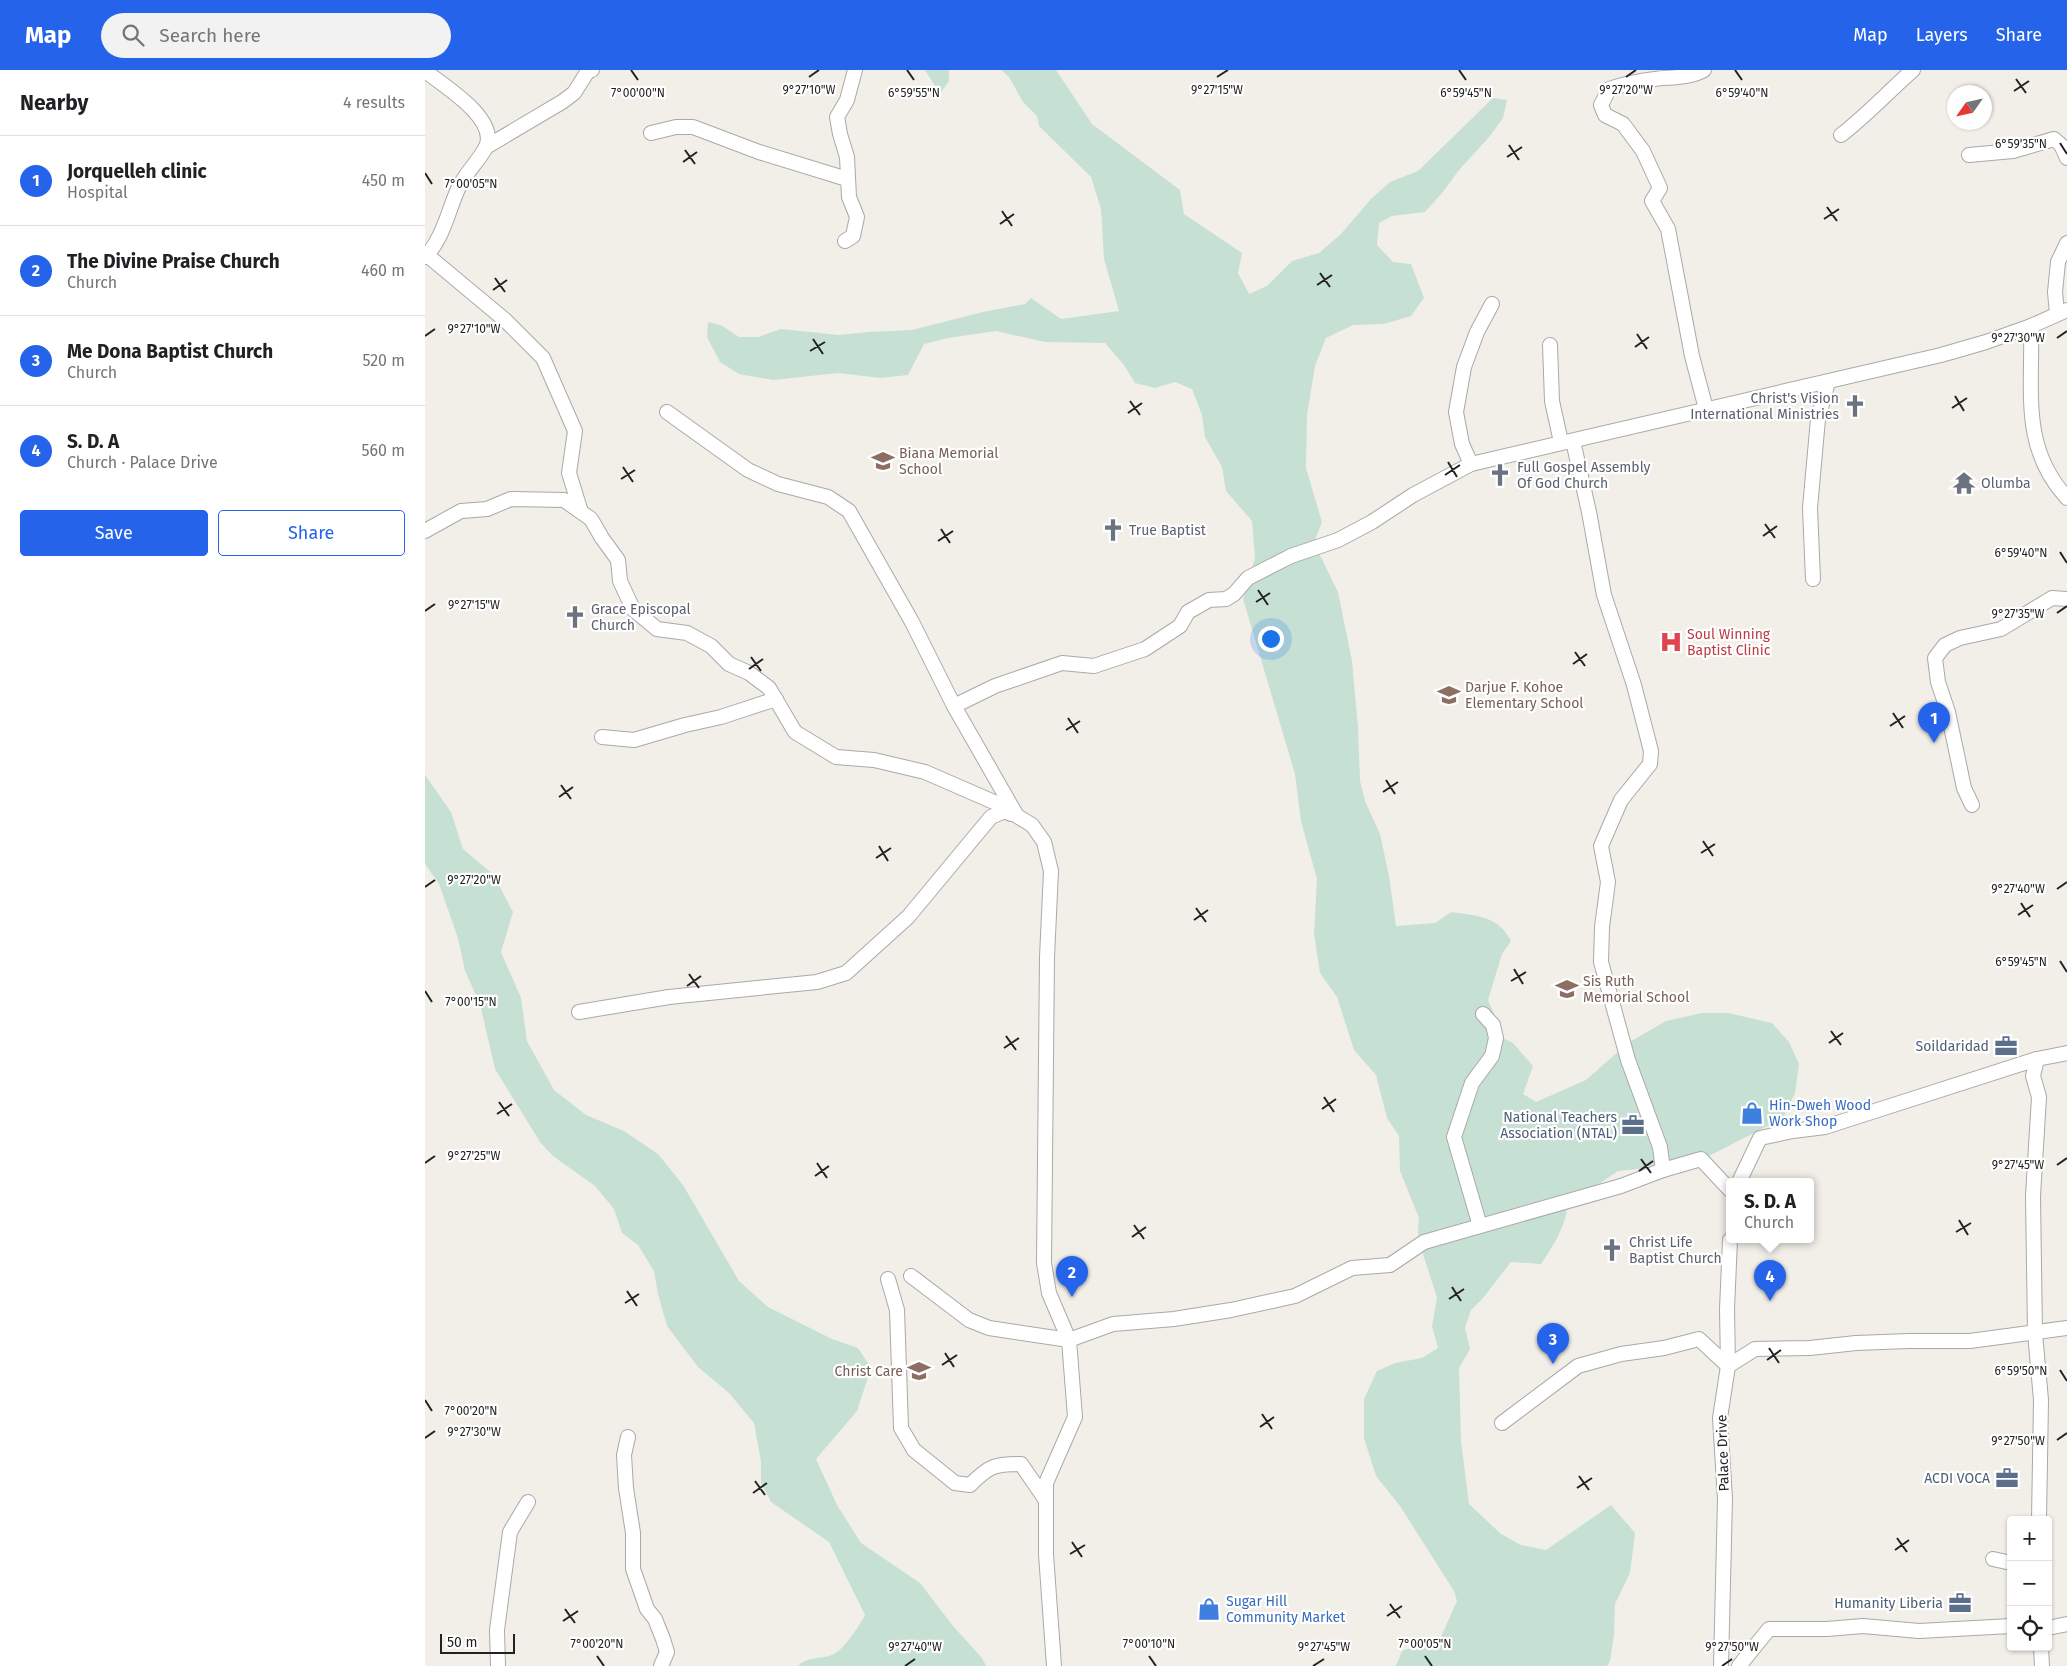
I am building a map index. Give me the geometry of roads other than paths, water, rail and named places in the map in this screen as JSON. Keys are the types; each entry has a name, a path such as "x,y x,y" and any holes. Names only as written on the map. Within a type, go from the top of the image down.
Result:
{"street":[{"path":"486,147 562,102 574,93 588,71 592,70"},
{"path":"845,241 853,236 857,217 849,197 847,158 837,117 847,100 855,70"},
{"path":"1704,70 1678,77 1628,76 1609,90 1601,105 1605,115 1623,124 1643,151 1660,188 1652,201 1669,228 1692,356 1706,409"},
{"path":"1841,135 1857,123 1877,102 1913,70"},
{"path":"428,71 472,107 488,136 486,147 459,186 443,229 426,256 505,320 543,358 575,431 569,473 581,512"},
{"path":"651,133 676,127 693,127 759,152 847,179"},
{"path":"1969,155 2013,151 2054,139 2065,149"},
{"path":"955,706 995,686 1062,664 1094,666 1145,649 1180,626 1188,612 1209,600 1226,599 1248,578 1291,556 1338,540 1372,522 1413,495 1471,464 1941,355 2031,326 2062,312 2055,292 2058,262 2067,243"},
{"path":"1471,464 1462,444 1456,412 1464,367 1477,332 1492,304"},
{"path":"2031,326 2029,400 2035,441 2043,464 2052,481 2067,498"},
{"path":"1550,345 1552,401 1567,442 1591,521 1604,595 1634,685 1651,751 1650,764 1621,800 1601,846 1608,882 1602,926 1601,962 1628,1060 1659,1146 1663,1170"},
{"path":"1813,579 1810,508 1818,419 1828,382"},
{"path":"667,412 748,470 778,484 828,497 849,511 912,622 1011,814"},
{"path":"425,531 461,511 487,509 511,499 563,500 591,519 618,560 620,581 633,609 657,629 687,633 711,646 729,664 749,674 769,688 795,732 836,757 874,760 925,772 1003,806 1011,814 1032,825 1044,842 1051,871 1046,981 1047,1083 1044,1263 1049,1293 1069,1340 1075,1417 1046,1483 1047,1554 1054,1666"},
{"path":"1972,805 1964,788 1948,712 1938,682 1935,658 1945,645 1960,638 2001,629 2052,598 2067,599"},
{"path":"602,736 634,740 721,717 776,699"},
{"path":"579,1012 669,997 817,982 846,973 908,917 991,817 1011,814"},
{"path":"1480,1226 1454,1137 1472,1083 1492,1056 1495,1038 1493,1025 1483,1014"},
{"path":"1741,1178 1760,1138 1825,1127 2037,1059 2067,1053"},
{"path":"2037,1059 2033,1076 2039,1097 2033,1196 2035,1333 2041,1400 2039,1516"},
{"path":"911,1276 969,1320 989,1328 1069,1340 1113,1324 1174,1319 1231,1310 1295,1296 1352,1268 1390,1265 1424,1242 1621,1186 1663,1170 1701,1159 1726,1186"},
{"name":"Palace Drive","path":"1721,1666 1725,1499 1721,1418 1728,1366 1727,1309 1730,1243"},
{"path":"889,1279 897,1310 901,1428 914,1450 955,1483 970,1485 986,1469 1004,1464 1021,1464 1045,1499"},
{"path":"1502,1423 1578,1366 1621,1354 1664,1348 1699,1339 1728,1366 1755,1349 1810,1348 1856,1343 1909,1341 1970,1341 2067,1328"},
{"path":"628,1436 624,1455 626,1488 633,1533 633,1568 647,1609 655,1619 667,1652 661,1666"},
{"path":"498,1666 497,1630 510,1532 528,1502"},
{"path":"1993,1559 2007,1562"},
{"path":"2052,1627 2067,1624"},
{"path":"1739,1666 1769,1629 1827,1629 1863,1626 1919,1631 2007,1626"},
{"path":"2041,1651 2042,1666"}],"place":[{"name":"Christ's Vision International Ministries","path":"1855,406"},
{"name":"Biana Memorial School","path":"883,461"},
{"name":"Full Gospel Assembly Of God Church","path":"1500,475"},
{"name":"Olumba","path":"1964,483"},
{"name":"True Baptist","path":"1113,530"},
{"name":"Grace Episcopal Church","path":"575,617"},
{"name":"Soul Winning Baptist Clinic","path":"1671,642"},
{"name":"Darjue F. Kohoe Elementary School","path":"1449,695"},
{"name":"Jorquelleh clinic","path":"1934,743"},
{"name":"Sis Ruth Memorial School","path":"1567,989"},
{"name":"Soildaridad","path":"2006,1046"},
{"name":"Hin-Dweh Wood Work Shop","path":"1752,1113"},
{"name":"National Teachers Association (NTAL)","path":"1633,1125"},
{"name":"Christ Life Baptist Church","path":"1612,1250"},
{"name":"The Divine Praise Church","path":"1072,1297"},
{"name":"S. D. A","path":"1770,1301"},
{"name":"Me Dona Baptist Church","path":"1553,1364"},
{"name":"Christ Care","path":"919,1371"},
{"name":"ACDI VOCA","path":"2007,1478"},
{"name":"Humanity Liberia","path":"1960,1603"},
{"name":"Sugar Hill Community Market","path":"1209,1609"}]}
